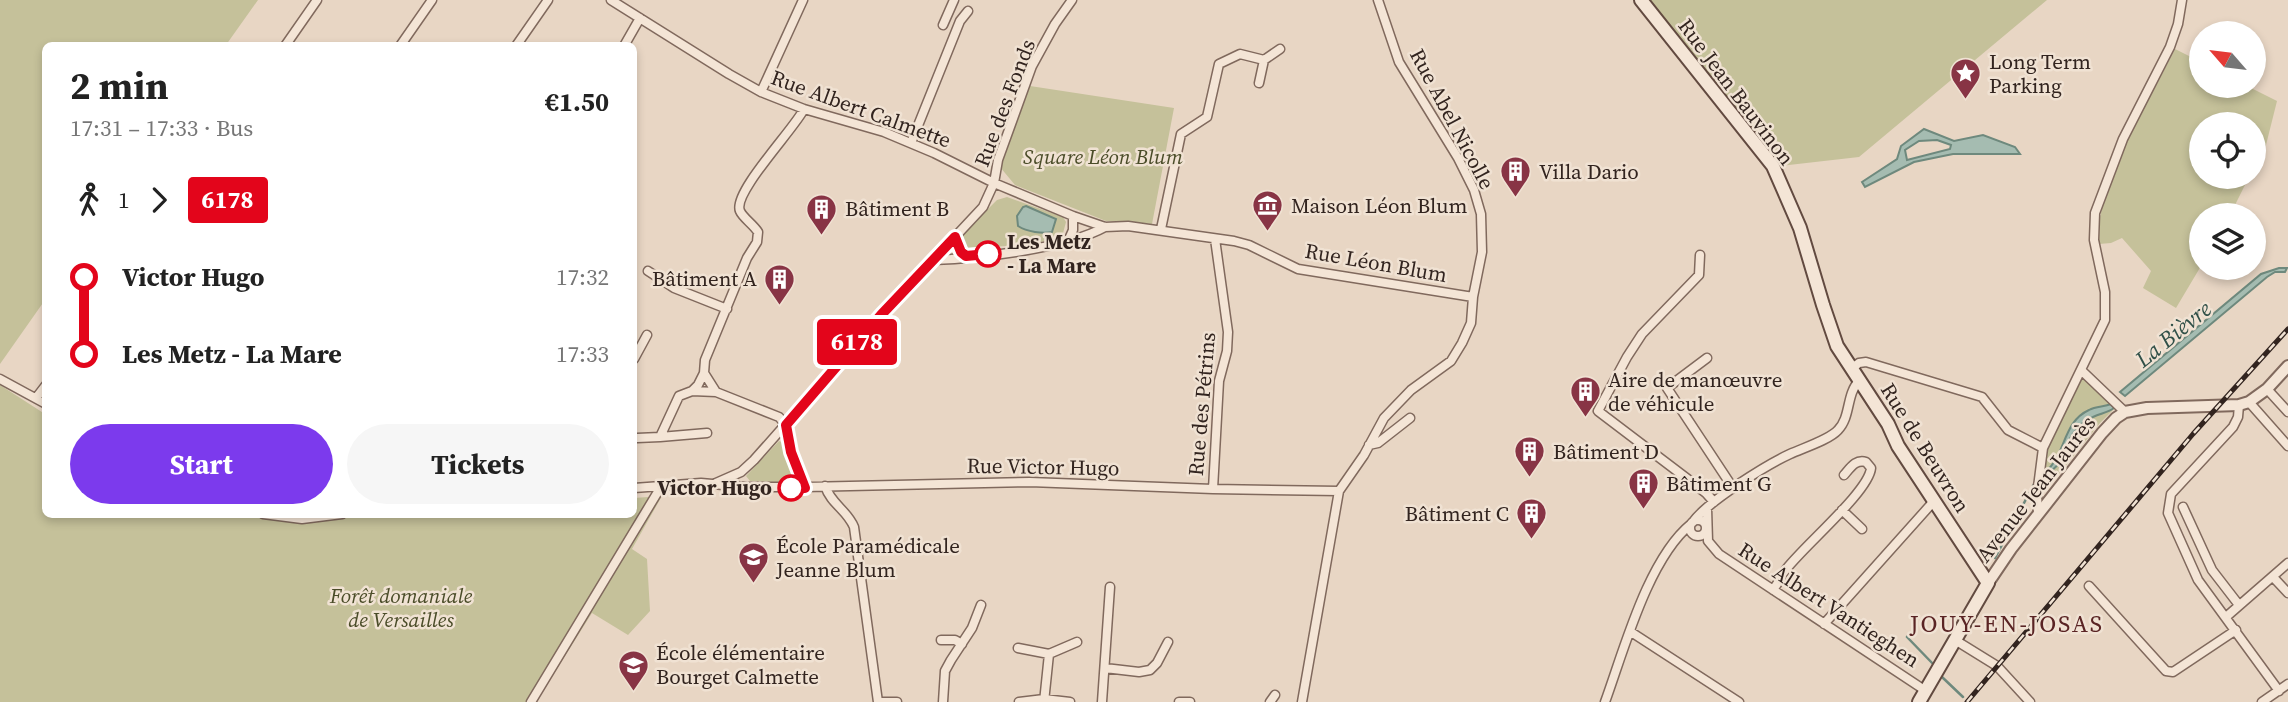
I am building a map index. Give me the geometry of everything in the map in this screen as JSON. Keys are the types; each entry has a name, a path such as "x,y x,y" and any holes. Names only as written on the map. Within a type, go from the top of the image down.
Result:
{"main road":[{"name":"Rue Jean Bauvinon","path":"1641,0 1773,166 1800,228 1837,346 1852,369"},
{"name":"Rue de Beuvron","path":"1852,369 1888,424 1898,446 1988,583"},
{"name":"Avenue Jean Jaurès","path":"1922,696 1988,583"}],"street":[{"path":"288,42 317,0"},
{"path":"403,42 432,0"},
{"path":"519,42 548,0"},
{"name":"Rue Albert Calmette","path":"611,0 729,75 761,92 804,109 868,127 911,143 994,183"},
{"path":"761,92 803,0"},
{"path":"943,25 954,0"},
{"name":"Rue des Fonds","path":"741,472 786,425 881,315 983,207 994,183 998,160 1032,66 1072,0"},
{"name":"Rue Abel Nicolle","path":"1339,491 1384,418 1411,390 1451,360 1462,343 1471,323 1482,252 1481,214 1474,190 1458,158 1399,62 1378,0"},
{"path":"2038,513 2036,495 2043,448 2105,320 2105,292 2094,240 2095,214 2123,139 2170,47 2182,0"},
{"path":"911,143 960,21 968,11"},
{"path":"626,42 640,18"},
{"path":"1259,83 1264,60 1280,49"},
{"path":"1161,229 1181,134 1207,117 1219,64 1240,54 1264,60"},
{"path":"692,391 704,373 705,360 747,258 757,242 758,232 740,210 740,201 753,178 795,125 804,109"},
{"name":"Rue Léon Blum","path":"994,183 1073,216 1105,226 1161,229 1214,240 1234,241 1249,245 1298,269 1314,273 1473,297"},
{"path":"1069,239 1073,230 1073,216"},
{"path":"933,260 1013,252 1095,232 1105,226"},
{"path":"955,237 961,252 966,256"},
{"name":"Rue des Pétrins","path":"1213,489 1219,381 1227,351 1228,332 1214,240"},
{"path":"1700,255 1699,275 1642,334 1598,411 1706,493 1711,505"},
{"path":"648,271 674,288 727,309"},
{"path":"637,353 647,335"},
{"path":"1707,358 1667,388 1733,488"},
{"path":"1852,369 1859,363 1866,362 1982,397 2008,430 2043,448"},
{"path":"2279,691 2198,580 2168,513 2168,502 2171,494 2233,427 2244,403 2267,389 2288,366"},
{"path":"2081,370 2125,412"},
{"path":"704,373 716,392"},
{"path":"0,379 42,402"},
{"path":"1605,702 1657,567 1679,534 1733,488 1786,456 1838,431 1844,421 1853,387 1859,381"},
{"path":"2267,389 2288,412"},
{"path":"36,398 42,390"},
{"path":"660,437 679,396 692,391 716,392 779,417 786,425 791,452 805,488"},
{"path":"2244,403 2288,446"},
{"name":"Avenue Jean Jaurès","path":"1988,583 2038,513 2116,418 2125,412 2147,408 2244,403"},
{"path":"1369,445 1378,443 1409,418"},
{"path":"638,438 707,433"},
{"path":"1773,590 1792,561 1842,510 1869,477 1871,468 1861,461 1855,463 1844,475"},
{"path":"713,484 741,472 746,487"},
{"name":"Rue Victor Hugo","path":"637,488 713,484 805,488 1030,482 1339,491"},
{"path":"531,702 662,485"},
{"path":"825,486 831,500 845,512 854,527 878,702 897,702"},
{"path":"1302,702 1339,491"},
{"path":"1824,624 1934,501"},
{"name":"Rue Albert Vantieghen","path":"1711,505 1706,525 1708,541 1719,554 1824,624 1922,696"},
{"path":"2183,507 2212,570 2239,605"},
{"path":"1842,510 1862,528"},
{"path":"1692,523 1702,522 1706,525 1700,535 1693,535"},
{"path":"1692,523 1690,530 1693,535 1719,554"},
{"path":"2226,617 2288,563"},
{"path":"2273,577 2288,593"},
{"path":"2089,586 2166,671 2173,672 2236,630"},
{"path":"1102,702 1110,587"},
{"path":"943,702 946,671 972,628 981,606"},
{"path":"1631,632 1739,702"},
{"path":"941,640 955,640 962,644"},
{"path":"1955,640 1990,661 2007,675 2029,702"},
{"path":"1018,648 1049,654 1077,642"},
{"path":"1105,668 1139,672 1150,670 1168,642"},
{"path":"1044,700 1049,654"},
{"path":"2262,702 2288,684"},
{"path":"1019,702 1070,702"},
{"path":"1179,702 1190,702"}],"green space":[{"path":"0,0 258,0 228,42 42,42 42,304 0,364"},
{"path":"1650,0 2047,0 1859,157 1780,166"},
{"path":"2175,49 2189,56 2189,98 2266,98 2266,96 2277,101 2266,145 2266,112 2189,112 2189,189 2243,189 2236,203 2189,203 2189,280 2193,280 2176,308 2143,288 2151,271 2122,238 2099,244 2104,200 2125,145"},
{"name":"Square Léon Blum","path":"1030,86 1174,108 1152,224 1106,221 1015,185 1000,167"},
{"path":"1007,197 1063,217 1066,222 1062,237 1012,249 1007,246 966,248 960,237 997,200"},
{"path":"2081,370 2115,408 2048,488 2045,487 2046,449"},
{"name":"Forêt domaniale de Versailles","path":"0,385 42,412 42,518 271,518 302,522 346,518 637,518 637,498 662,496 632,549 647,559 650,611 628,635 592,613 536,702 0,702"},
{"path":"779,441 784,443 795,478 791,483 750,481 746,476"}],"shaded area":[{"path":"1924,129 1954,141 1983,135 2015,147 2020,154 1953,154 1914,162 1865,187 1862,182 1897,159 1901,146","holes":["1937,140 1951,145 1950,149 1907,160 1905,150 1919,141"]},
{"path":"1026,206 1056,219 1052,232 1035,232 1018,226 1017,216"},
{"path":"2287,268 2285,272 2275,272 2266,278 2266,272"},
{"path":"2254,280 2263,280 2125,396 2120,392"},
{"path":"2111,404 2114,408 2087,420 2077,429 2069,440 2064,459 2045,477 2045,472 2057,457 2080,415"}],"waterway":[{"name":"La Bièvre","path":"1995,558 2034,484"},
{"name":"La Bièvre","path":"1909,635 1907,637 1935,666"},
{"name":"La Bièvre","path":"1942,677 1963,697"}],"railway":[{"path":"1967,702 2193,434 2288,329"}],"bus line":[{"name":"6178","path":"791,488 805,488 791,452 786,425 823,380 955,237 961,252 966,256 988,254"}],"place":[{"name":"Long Term Parking","path":"1966,101"},
{"name":"Villa Dario","path":"1516,199"},
{"name":"Maison Léon Blum","path":"1268,233"},
{"name":"Bâtiment B","path":"822,236"},
{"name":"Les Metz - La Mare","path":"988,254"},
{"name":"Bâtiment A","path":"780,306"},
{"name":"Aire de manœuvre de véhicule","path":"1585,419"},
{"name":"Bâtiment D","path":"1530,479"},
{"name":"Victor Hugo","path":"791,488"},
{"name":"Bâtiment G","path":"1643,511"},
{"name":"Bâtiment C","path":"1532,541"},
{"name":"École Paramédicale Jeanne Blum","path":"753,585"},
{"name":"École élémentaire Bourget Calmette","path":"633,692"}],"district":[{"name":"JOUY-EN-JOSAS","path":"2007,624"}]}
